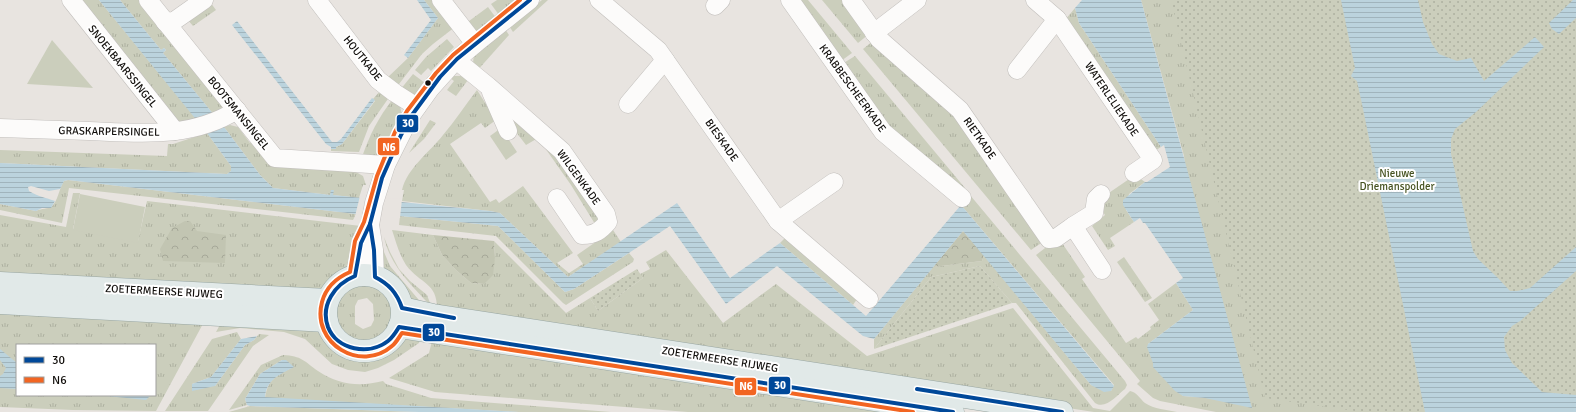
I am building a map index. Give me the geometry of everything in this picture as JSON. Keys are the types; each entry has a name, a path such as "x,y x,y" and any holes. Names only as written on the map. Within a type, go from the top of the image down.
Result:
{"main road":[{"path":"365,276 391,286 398,297 400,318 393,338 384,345 373,350 361,351 349,348 339,342 331,332 327,310 339,285 344,281 365,276"},
{"name":"ZOETERMEERSE RIJWEG","path":"0,283 327,310"},
{"name":"ZOETERMEERSE RIJWEG","path":"0,304 327,310"},
{"name":"ZOETERMEERSE RIJWEG","path":"400,318 433,315 1062,412"},
{"name":"ZOETERMEERSE RIJWEG","path":"400,318 953,412"}],"street":[{"name":"SNOEKBAARSSINGEL","path":"70,0 184,130"},
{"name":"BOOTSMANSINGEL","path":"148,0 231,114 275,158 386,165"},
{"path":"165,22 174,22 204,0"},
{"name":"HOUTKADE","path":"317,0 378,80 417,107"},
{"path":"441,0 475,44"},
{"path":"365,276 361,242 370,223 386,165 417,107 430,89 456,60 530,0"},
{"name":"BIESKADE","path":"599,0 658,50 778,221 869,299"},
{"name":"KRABBESCHEERKADE","path":"790,0 883,132 962,198"},
{"name":"RIETKADE","path":"851,0 874,33 960,110 1049,239 1056,238 1094,213 1096,199 1102,194"},
{"path":"874,33 916,0"},
{"name":"WATERLELIEKADE","path":"1035,0 1058,19 1153,160 1134,173"},
{"path":"1017,70 1058,19"},
{"name":"WILGENKADE","path":"456,60 562,151 606,214 608,222 592,235 582,235 556,198"},
{"path":"628,104 665,60"},
{"name":"WILGENKADE","path":"488,86 508,131"},
{"name":"GRASKARPERSINGEL","path":"0,128 153,134 184,130 231,114"},
{"path":"778,221 834,182"},
{"path":"1073,226 1102,270"}],"green space":[{"path":"77,0 99,0 198,121 189,124 174,120"},
{"path":"120,0 142,0 222,103 222,109 214,115 163,53 166,50 164,48 161,50"},
{"path":"424,0 434,0 455,27 422,54 396,88 387,78 408,58 438,18"},
{"path":"497,0 518,0 499,15 491,4"},
{"path":"542,0 548,0 513,32 509,26"},
{"path":"796,0 808,0 852,53 841,61"},
{"path":"822,0 846,0 869,34 858,43"},
{"path":"1141,0 1341,0 1425,412 1216,412 1160,401 1153,398 1137,384 1140,381 1036,255 1049,245 1060,240 1085,277 1082,279 1126,343 1136,337 1138,339 1151,329 1150,327 1159,320 1148,304 1176,283 1193,310 1148,344 1150,352 1156,366 1183,396 1205,398 1184,156"},
{"name":"Nieuwe Driemanspolder","path":"1171,0 1576,0 1576,412 1362,412 1265,398"},
{"path":"210,2 216,10 193,26 187,19"},
{"path":"488,7 496,18 480,30 472,30 465,24"},
{"path":"1075,8 1079,23 1161,147 1153,152 1065,20"},
{"path":"505,29 509,35 476,72 473,63 474,54"},
{"path":"447,39 454,47 431,71 428,68 421,75 415,70 426,57"},
{"path":"52,40 93,88 27,84"},
{"path":"873,41 957,112 1044,241 1031,250 863,49"},
{"path":"855,56 965,188 962,193 887,130 842,64"},
{"path":"413,74 425,83 416,95 400,90"},
{"path":"452,76 461,76 468,80 456,96 447,90 454,81 450,78"},
{"path":"381,90 390,96 369,126 359,152 331,151 331,149 336,149 336,147 342,144 375,101 373,99"},
{"path":"477,90 496,120 485,128 481,123 450,144 490,202 496,199 499,203 523,186 573,253 557,263 569,273 583,264 577,255 613,230 621,242 568,277 500,213 402,201 404,190 402,190 414,167 447,130"},
{"path":"393,99 400,106 402,115 384,150 376,157 362,157 375,126"},
{"path":"515,114 555,149 600,218 595,224 571,185 538,138 526,145 506,119"},
{"path":"430,120 436,123 424,139 409,153"},
{"path":"230,125 238,127 250,143 254,141 268,161 356,172 363,176 366,185 363,185 359,198 333,195 333,191 330,195 273,188 260,175 224,127"},
{"path":"501,128 517,152 506,160 490,136"},
{"path":"207,133 231,166 231,171 227,174 0,163 0,150 167,156 168,144 173,144"},
{"path":"1135,175 1145,182 1129,194 1126,210 1134,222 1110,238 1115,246 1108,250 1092,226 1105,215 1099,205 1100,199"},
{"path":"68,180 356,214 353,220 69,188 62,223 0,210 0,204 36,211 50,208 55,202 64,181"},
{"path":"73,193 80,193 73,229 138,241 147,201 361,226 348,266 323,290 0,278 0,215 66,227"},
{"path":"80,194 145,207 138,243 73,230"},
{"path":"970,195 1125,381 1127,385 1125,389 1111,401 1103,405 1095,403 1016,303 1012,303 980,266 931,277 874,349 874,339 933,267 982,261 984,255 1091,385 1111,391 1114,385 961,205"},
{"path":"400,216 498,226 565,292 574,289 629,253 634,259 633,262 566,305 496,236 399,225"},
{"path":"185,221 190,221 197,231 226,235 225,263 163,261 160,249 172,228"},
{"path":"392,230 433,235 442,255 471,283 484,284 495,258 494,241 566,313 590,298 598,311 643,278 640,274 650,269 646,262 666,250 723,323 776,284 867,356 1013,308 1093,408 1110,411 1130,391 1135,393 1145,403 1152,407 1177,412 1094,412 437,311 435,294 428,285 406,265"},
{"path":"963,231 984,255 982,261 933,267"},
{"path":"379,233 384,252 390,266 424,306 406,300 397,285 388,277 380,263"},
{"path":"433,235 494,241 495,258 493,275 484,284 471,283 442,255"},
{"path":"787,236 859,296 853,305 780,243"},
{"path":"384,237 399,269 410,281 427,295 429,304 402,274 391,256"},
{"path":"1124,257 1152,298 1145,302 1117,262"},
{"path":"980,266 1012,303 874,349 931,277"},
{"path":"637,269 643,278 598,311 590,298"},
{"path":"364,283 379,289 389,299 392,316 389,326 385,331 371,341 357,342 345,336 337,326 333,313 336,300 345,289","holes":["367,298 373,304 374,320 371,326 363,329 355,324 355,306 358,300"]},
{"path":"0,309 205,320 156,411 0,407"},
{"path":"222,321 312,327 340,350 354,356 370,357 383,352 400,340 412,334 421,335 419,343 394,360 378,368 365,372 348,370 332,364 305,339 284,332 240,328 216,332"},
{"path":"237,332 241,339 211,377 192,384 215,386 245,345 254,340 259,334 269,335 253,346 208,411 165,411 212,339"},
{"path":"433,337 915,412 688,412 435,392 389,378 429,353"},
{"path":"283,355 299,358 326,376 350,384 366,384 383,381 386,384 431,398 611,412 519,412 265,398 268,386 274,378 293,367 285,360 282,360 260,374 245,399 247,405 229,410 261,365"},
{"path":"250,406 419,412 229,412"}],"water":[{"path":"99,0 120,0 161,50 164,48 166,50 163,53 224,127 260,175 273,188 330,195 331,190 334,190 333,195 500,213 568,277 677,203 730,278 780,243 866,316 961,205 1114,386 1111,391 1104,392 1091,385 963,231 874,339 863,336 777,266 726,304 670,226 574,289 565,292 498,226 400,216 356,214 68,180 64,181 60,189 49,191 31,186 28,187 29,191 55,201 51,208 42,208 36,211 0,204 0,163 227,174 231,171 231,166 207,133"},
{"path":"417,0 424,0 438,18 408,58 404,55 431,20"},
{"path":"1082,0 1141,0 1252,408 1205,398 1183,396 1175,391 1153,367 1147,347 1148,344 1193,310 1176,283 1183,278 1145,223 1143,223 1140,218 1134,222 1123,205 1123,200 1145,182 1170,167 1164,145 1161,147 1079,23 1075,8"},
{"path":"1341,0 1418,0 1423,22 1432,44 1439,54 1457,61 1471,58 1484,81 1535,37 1544,47 1476,112 1455,129 1451,139 1451,154 1473,251 1478,259 1510,291 1530,288 1576,247 1576,271 1520,321 1512,326 1504,337 1505,350 1512,363 1542,392 1576,395 1576,412 1425,412 1357,81 1351,76 1355,68"},
{"path":"1573,0 1576,0 1576,18 1559,34 1552,29 1549,23"},
{"path":"237,21 332,142 337,142 341,139 372,98 375,100 342,144 336,147 336,149 331,149 331,147 326,144 232,25"},
{"path":"257,336 254,340 245,345 215,386 192,391 192,384 211,377 241,339"},
{"path":"0,349 16,362 16,389 0,388 0,376 6,368 0,360"},
{"path":"282,360 286,360 294,367 279,375 271,382 266,391 265,397 519,412 419,412 247,405 245,399 260,374"},
{"path":"107,396 150,396 146,400"}],"pier":[{"path":"360,196 402,199 400,218 355,216"}],"transit line":[{"name":"N6","path":"520,0 453,55 436,73 407,111 395,132 377,176 364,222 355,241 350,272 340,277 329,287 322,302 321,317 324,330 331,341 341,350 353,355 366,356 380,354 392,346 402,333 913,412"},
{"name":"30","path":"530,0 457,59 440,77 412,115 401,135 382,178 370,224 361,243 355,276 341,284 331,296 328,303 326,311 328,327 332,335 338,341 354,348 372,348 380,346 388,341 399,327 953,412"},
{"name":"30","path":"370,224 374,250 375,277 392,290 398,298 402,308 454,318"},
{"name":"30","path":"917,389 1062,412"}]}
